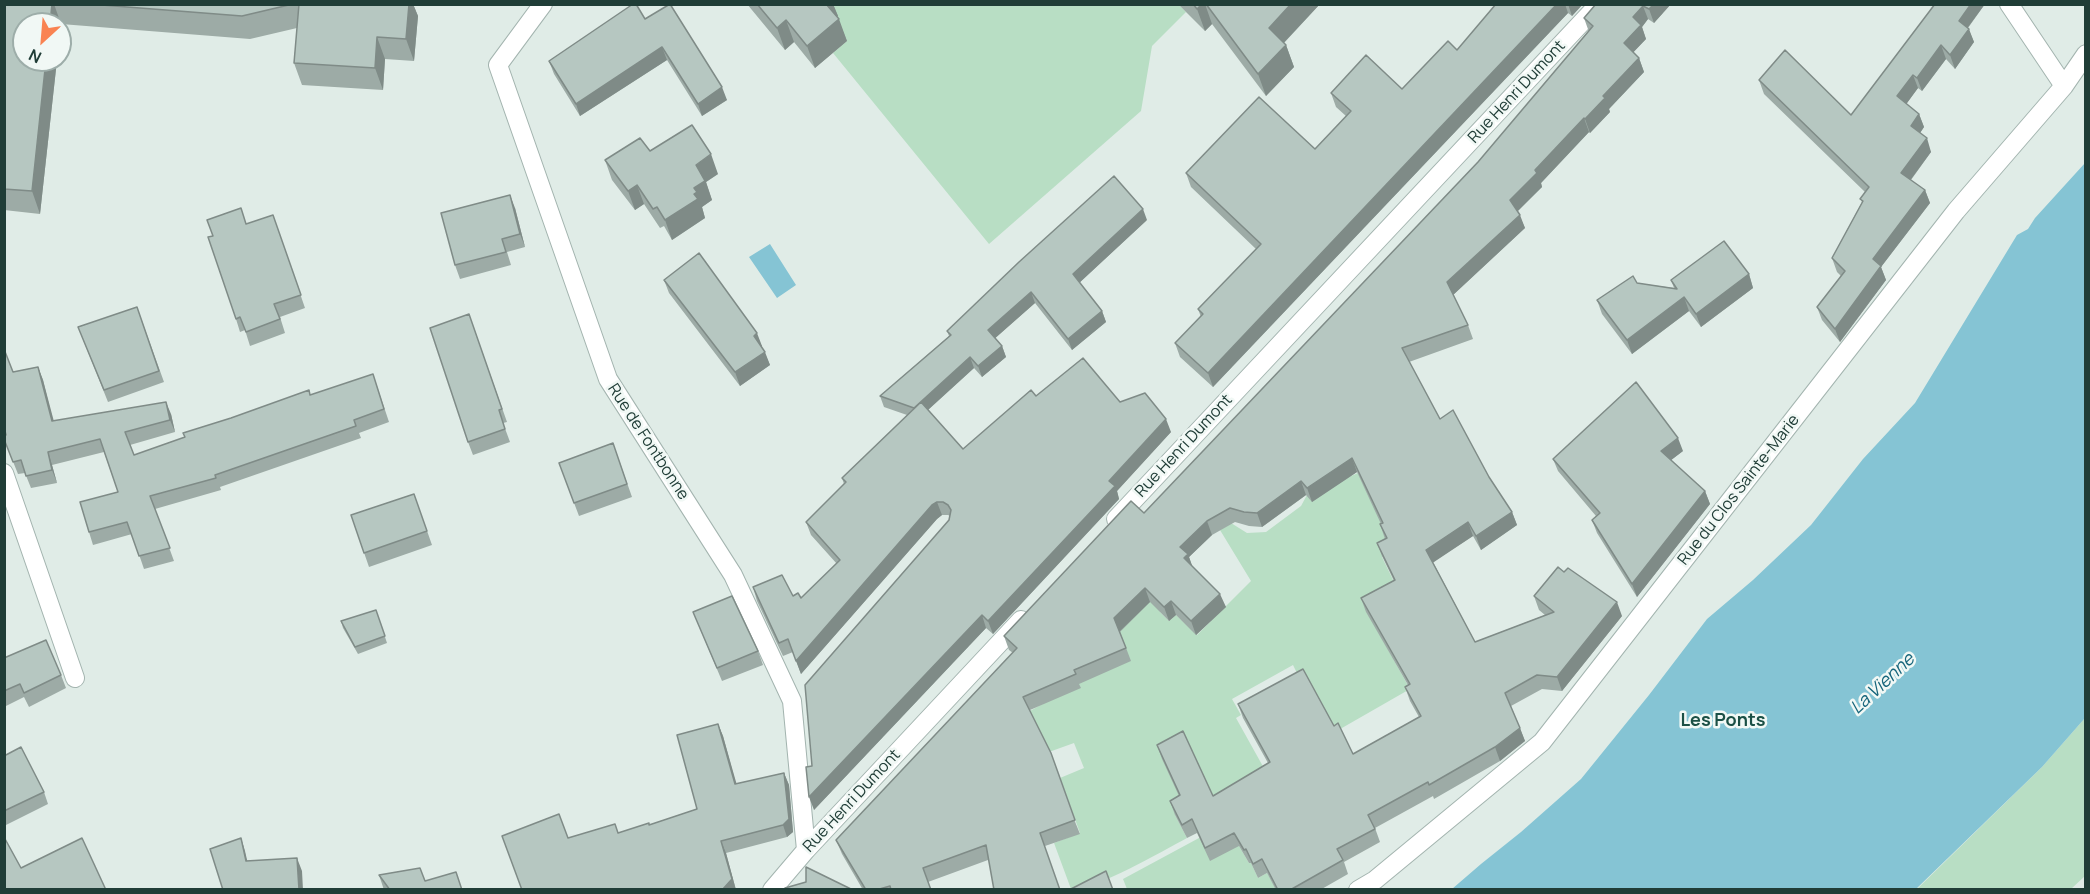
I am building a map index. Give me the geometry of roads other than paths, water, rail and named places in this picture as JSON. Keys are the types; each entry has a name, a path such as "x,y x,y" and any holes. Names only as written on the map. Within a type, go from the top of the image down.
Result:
{"street":[{"name":"Rue de Fontbonne","path":"543,4 498,64 608,379 733,574 792,701 806,850"},
{"name":"Rue Henri Dumont","path":"1101,535 1599,4"},
{"path":"2009,4 2064,86"},
{"name":"Rue du Clos Sainte-Marie","path":"1358,890 1375,880 1542,742 1956,211 2064,86 2085,54"},
{"path":"4,473 75,678"},
{"name":"Rue Henri Dumont","path":"772,890 806,850 1035,605"},
{"path":"792,701 807,684"}],"water":[{"name":"La Vienne","path":"2085,163 2085,718 2042,767 1916,889 1452,889 1581,779 1707,619 1753,580 1811,525 1863,459 1915,403 2017,235 2028,229 2035,218"},
{"path":"770,244 796,285 777,298 749,257"}],"district":[{"name":"Les Ponts","path":"1723,721"}]}
